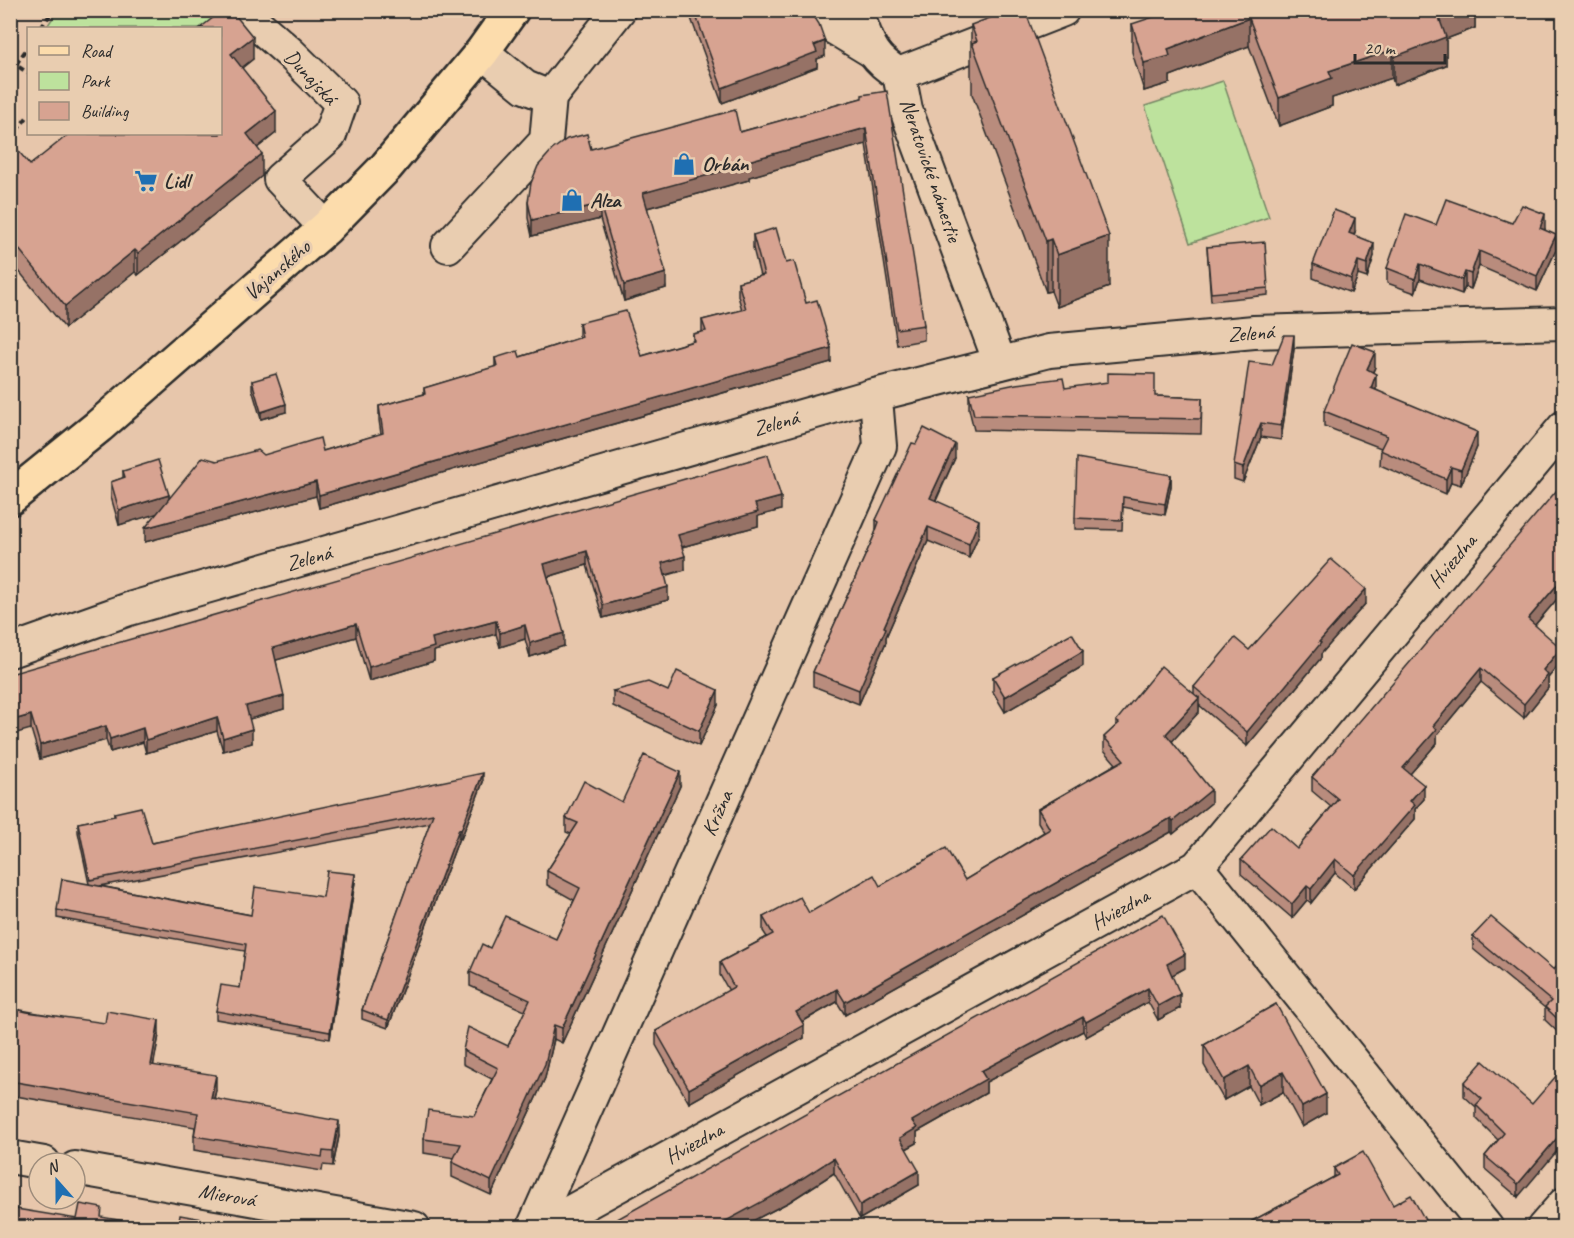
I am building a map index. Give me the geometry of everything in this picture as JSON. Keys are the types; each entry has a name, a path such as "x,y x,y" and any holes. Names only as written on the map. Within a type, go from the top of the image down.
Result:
{"main road":[{"name":"Vajanského","path":"10,498 326,228 386,167 482,52 512,10"}],"street":[{"name":"Dunajská","path":"241,10 290,53 341,103 330,135 280,179 326,228"},
{"path":"448,246 546,141 550,97 619,10"},
{"path":"821,10 831,26 872,51"},
{"path":"856,10 872,51 881,64 899,74"},
{"name":"Neratovické námestie","path":"1000,363 906,110 899,74 1063,10"},
{"path":"482,52 525,87 550,97"},
{"name":"Zelená","path":"10,651 129,609 871,396 1049,351 1254,332 1563,323"},
{"name":"Krížna","path":"533,1227 880,446 877,411 871,396"},
{"name":"Hviezdna","path":"541,1227 1197,867 1563,428"},
{"path":"1197,867 1487,1227"},
{"path":"10,1157 27,1160"},
{"name":"Mierová","path":"87,1170 414,1227"},
{"path":"1543,1227 1563,1204"}],"path":[{"path":"42,27 53,10"},
{"path":"10,73 27,48"},
{"path":"10,61 27,72"},
{"path":"10,139 27,117"}],"green space":[{"path":"58,10 204,11 219,23 209,27 47,27"},
{"path":"1223,81 1269,217 1190,243 1145,106"}],"building":[{"name":"Lidl","path":"223,10 231,10 253,37 231,54 276,111 247,134 262,154 138,253 135,250 65,306 10,238 10,152 16,148 30,165 68,135 222,135 222,27 201,27"},
{"path":"694,10 810,10 819,24 825,41 814,45 817,52 722,88"},
{"path":"1011,10 1025,10 1109,236 1057,255 1051,239 1046,241 972,43 977,41 971,25"},
{"path":"1174,10 1448,10 1438,15 1446,37 1394,57 1392,50 1329,71 1332,78 1279,98 1249,18 1168,49 1170,56 1144,63 1132,24"},
{"path":"887,91 924,325 897,329 866,128 748,161 749,164 643,193 666,273 624,285 600,204 532,220 528,202 531,183 538,166 552,150 567,139 587,134 591,149 735,110 740,132 862,98 862,95"},
{"path":"1446,199 1512,223 1522,205 1545,214 1540,228 1556,235 1537,276 1479,251 1471,274 1465,272 1462,280 1420,264 1415,279 1387,268 1406,214 1436,225"},
{"path":"1334,210 1355,218 1349,233 1374,243 1367,264 1358,261 1351,279 1313,264"},
{"path":"776,228 786,263 794,261 806,303 817,300 831,348 319,495 316,482 145,528 203,457 217,461 258,450 264,455 320,438 323,451 383,433 379,406 425,394 424,388 497,366 495,358 518,351 520,357 582,337 579,323 626,311 642,356 694,341 693,334 706,331 702,320 746,309 738,282 764,275 753,235"},
{"path":"1265,242 1268,288 1211,293 1207,247"},
{"path":"1284,335 1294,335 1281,426 1261,423 1243,468 1234,465 1249,362 1272,365"},
{"path":"1352,343 1375,352 1367,369 1376,374 1371,388 1477,432 1461,470 1451,467 1446,479 1380,450 1387,436 1324,411"},
{"path":"1108,373 1155,374 1155,396 1202,398 1201,419 974,415 969,394 1016,384 1063,378 1065,388 1108,382"},
{"path":"276,374 286,404 261,412 252,381"},
{"path":"924,428 955,444 930,498 979,520 969,544 928,527 859,690 813,672 874,536 879,522 876,520 912,443 916,444"},
{"path":"768,455 781,497 755,504 758,512 678,535 685,556 662,563 668,587 603,605 587,551 544,564 564,633 530,643 525,625 500,633 496,621 432,638 434,647 369,667 356,624 273,648 284,696 246,706 252,729 223,738 217,717 146,740 143,728 110,739 106,726 40,745 31,715 10,721 10,674"},
{"path":"1077,458 1171,475 1165,504 1123,497 1122,520 1075,518"},
{"path":"158,460 169,495 119,510 111,482 125,477 123,471"},
{"path":"1563,483 1563,552 1561,554 1563,556 1563,578 1528,619 1561,648 1543,670 1548,675 1524,704 1481,668 1433,726 1437,729 1403,768 1424,785 1410,801 1415,805 1354,875 1335,859 1311,889 1307,886 1292,904 1241,860 1271,826 1297,849 1338,799 1312,777"},
{"path":"1331,559 1366,589 1319,642 1321,643 1247,732 1194,687 1235,638 1249,650"},
{"path":"1072,633 1083,651 1005,697 993,677"},
{"path":"1161,666 1199,698 1166,734 1211,790 1173,821 1171,818 845,1002 837,989 796,1012 804,1025 689,1089 656,1031 734,987 720,962 773,934 763,917 800,897 809,913 874,875 880,886 946,848 965,880 1050,829 1038,809 1124,760 1104,737 1119,723 1116,721"},
{"path":"677,671 718,690 699,731 613,691 648,682 668,691"},
{"path":"644,755 680,772 562,1028 554,1025 545,1064 491,1181 452,1162 461,1144 424,1139 428,1110 474,1116 498,1068 463,1050 468,1027 508,1046 530,1000 470,972 482,944 490,948 505,916 556,939 580,888 547,871 578,823 566,818 584,781 622,802"},
{"path":"483,773 461,830 459,829 388,1020 362,1010 433,814 90,880 78,823 115,816 114,813 141,807 152,843"},
{"path":"327,871 355,874 330,1032 216,1011 221,985 240,988 246,944 57,910 62,879 251,915 255,887 323,897"},
{"path":"1163,915 1185,954 1167,964 1180,994 1158,1006 1148,988 1086,1022 1083,1017 981,1071 986,1079 912,1121 917,1128 900,1138 919,1171 860,1205 834,1158 789,1187 715,1227 709,1225 705,1227 603,1227"},
{"path":"1491,917 1554,970 1563,959 1563,1024 1545,1007 1551,1001 1473,936"},
{"path":"1276,1004 1326,1094 1302,1107 1283,1072 1259,1085 1249,1066 1224,1080 1204,1045"},
{"path":"10,1008 105,1023 107,1011 159,1020 151,1065 216,1075 211,1098 339,1121 333,1152 323,1151 322,1157 194,1136 198,1113 10,1081"},
{"path":"1483,1061 1532,1104 1563,1068 1563,1131 1518,1184 1485,1156 1504,1133 1476,1105 1482,1099 1464,1083"},
{"path":"1363,1152 1393,1205 1411,1195 1429,1227 1256,1227 1252,1221 1338,1175 1334,1168"},
{"path":"87,1205 102,1208 101,1217 158,1227 10,1227 10,1208 77,1219 79,1211 87,1211"},
{"path":"180,1215 220,1222 219,1227 178,1227"}],"place":[{"name":"Orbán","path":"684,164"},
{"name":"Lidl","path":"146,181"},
{"name":"Alza","path":"572,200"}]}
